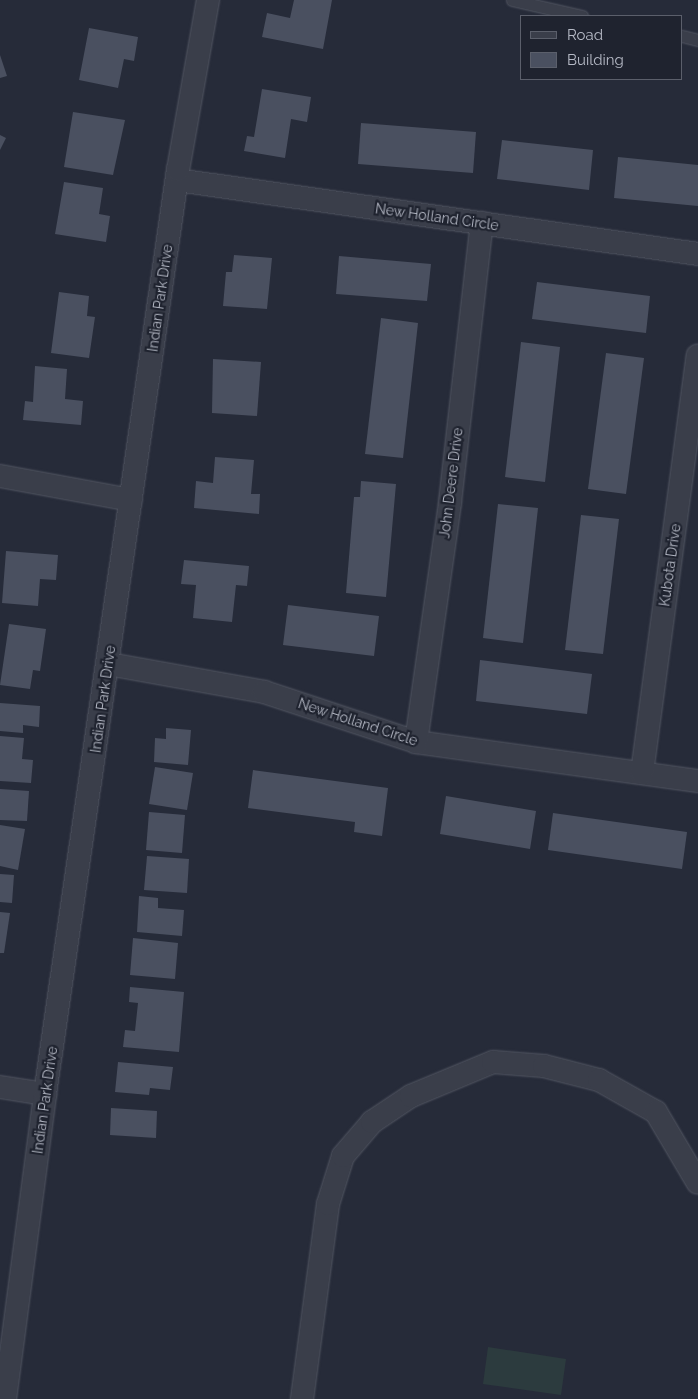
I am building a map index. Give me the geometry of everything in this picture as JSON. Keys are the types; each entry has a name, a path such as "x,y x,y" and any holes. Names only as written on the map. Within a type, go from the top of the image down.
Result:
{"street":[{"name":"Indian Park Drive","path":"5,1399 45,1094 177,180 208,0"},
{"name":"New Holland Circle","path":"177,180 698,254"},
{"name":"John Deere Drive","path":"416,742 450,502 482,224"},
{"name":"Kubota Drive","path":"642,773 698,356"},
{"path":"0,476 132,500"},
{"name":"New Holland Circle","path":"108,664 264,692 416,742 698,781"},
{"path":"302,1399 328,1204 343,1156 372,1122 411,1096 493,1062 544,1066 599,1080 656,1112 698,1183"},
{"path":"0,1088 45,1094"}],"lane":[{"path":"512,0 578,15"},
{"path":"683,36 698,40"}],"shaded area":[{"path":"488,1347 566,1359 561,1395 483,1384"}],"building":[{"path":"294,0 332,0 323,49 262,37 267,13 290,18"},
{"path":"89,28 138,37 134,61 124,59 118,88 79,80"},
{"path":"0,55 7,76 0,78"},
{"path":"262,89 311,97 307,122 291,119 285,158 244,151 247,136 254,137"},
{"path":"73,112 125,120 113,175 64,167"},
{"path":"361,123 476,132 473,173 358,164"},
{"path":"0,135 6,138 0,150"},
{"path":"502,140 593,150 589,190 497,179"},
{"path":"618,157 698,165 698,206 614,198"},
{"path":"64,182 103,188 99,214 110,216 106,242 55,234"},
{"path":"234,255 272,258 267,309 223,306 226,272 232,272"},
{"path":"339,256 431,264 427,301 336,294"},
{"path":"537,282 650,296 646,333 532,319"},
{"path":"59,292 89,296 87,316 95,317 89,358 51,353"},
{"path":"381,318 418,323 403,458 365,454"},
{"path":"521,342 560,347 545,482 505,477"},
{"path":"606,353 644,358 626,494 588,489"},
{"path":"213,359 261,362 257,416 212,413"},
{"path":"35,366 67,369 65,399 83,401 81,425 23,420 25,401 33,402"},
{"path":"215,457 254,460 251,494 260,494 259,514 194,508 196,481 213,483"},
{"path":"361,481 396,484 386,597 346,593 354,497 360,497"},
{"path":"498,504 538,508 523,643 483,638"},
{"path":"581,515 619,519 603,654 565,650"},
{"path":"6,551 58,555 56,580 40,579 38,606 2,603"},
{"path":"184,560 249,566 247,586 236,585 232,622 193,618 196,585 181,584"},
{"path":"288,605 379,616 374,656 283,645"},
{"path":"9,624 46,629 40,671 33,670 30,689 0,685"},
{"path":"480,660 592,674 587,714 476,701"},
{"path":"0,703 40,706 39,727 23,725 23,733 0,731"},
{"path":"166,728 191,730 188,765 154,762 155,738 166,739"},
{"path":"0,736 24,738 22,759 33,760 31,783 0,781"},
{"path":"155,767 193,773 187,810 149,804"},
{"path":"253,770 388,788 382,836 354,832 355,822 248,808"},
{"path":"0,789 29,791 27,821 0,820"},
{"path":"446,796 536,811 530,849 440,834"},
{"path":"149,812 185,815 182,853 146,850"},
{"path":"553,813 687,832 682,869 548,850"},
{"path":"0,825 25,829 18,870 0,866"},
{"path":"147,856 189,859 187,893 144,890"},
{"path":"0,874 14,875 12,903 0,902"},
{"path":"139,896 158,898 158,908 184,910 182,936 137,932"},
{"path":"0,912 10,913 4,953 0,953"},
{"path":"133,938 178,943 175,979 130,975"},
{"path":"130,987 184,992 179,1052 123,1047 125,1030 135,1031 138,1003 129,1002"},
{"path":"118,1062 173,1067 170,1090 150,1088 149,1095 115,1092"},
{"path":"111,1108 157,1111 156,1138 110,1135"}]}
